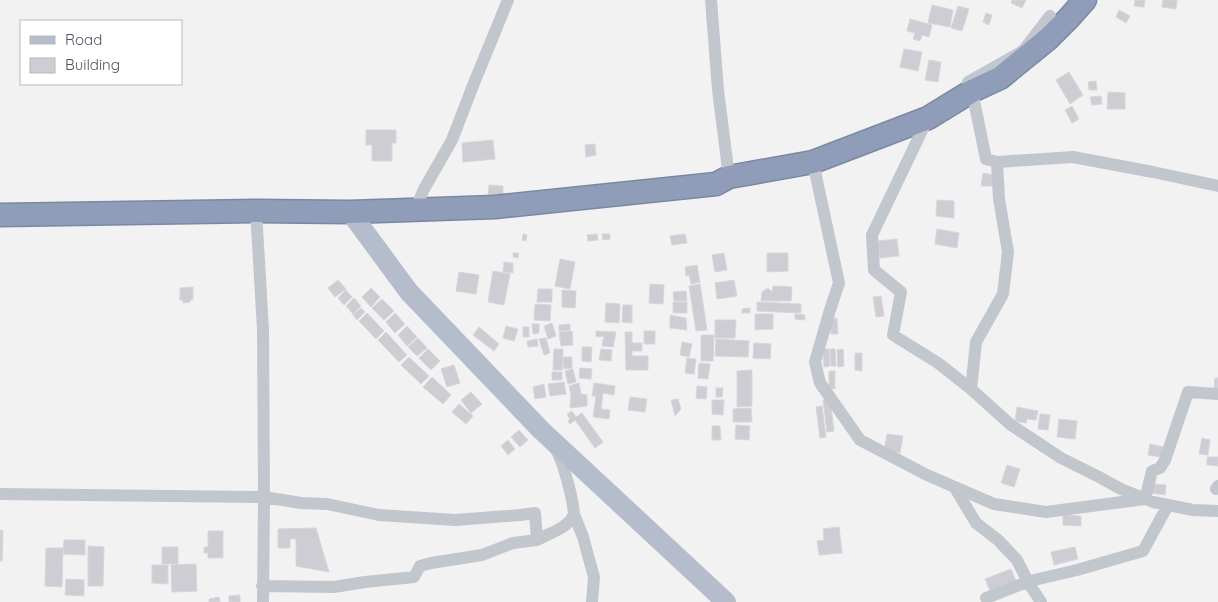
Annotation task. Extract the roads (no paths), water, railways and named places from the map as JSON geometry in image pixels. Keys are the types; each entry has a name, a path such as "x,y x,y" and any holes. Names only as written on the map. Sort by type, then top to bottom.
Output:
{"highway":[{"path":"0,215 256,211 350,212 495,207 716,184 729,178 813,162 928,118 972,91 1000,78 1050,38 1085,0"}],"main road":[{"path":"350,212 409,292 541,430 726,602"}],"street":[{"path":"415,210 424,189 452,140 508,0"},
{"path":"711,0 718,90 729,178"},
{"path":"1050,16 1024,50 969,81 963,98 972,91 986,159 997,162 1073,157 1218,186"},
{"path":"928,118 872,235 874,270 901,292 893,335 938,363 1011,424 1061,458 1122,489 1153,502 1193,510 1218,511"},
{"path":"813,162 839,283 815,362 820,383 860,440 927,475 994,504 1046,512 1146,499"},
{"path":"972,390 976,342 1003,294 1008,252 999,199 997,162"},
{"path":"256,211 263,329 263,602"},
{"path":"1146,499 1152,471 1160,468 1165,460 1188,392 1218,394"},
{"path":"541,430 558,453 566,479 574,514 583,537 594,577 592,602"},
{"path":"955,488 976,523 998,540 1017,560 1028,582 1042,602"},
{"path":"0,494 264,497 301,503 327,504 379,515 455,520 535,513 537,540"},
{"path":"986,598 1028,582 1143,551 1168,505"},
{"path":"262,586 334,587 414,577 420,566 482,555 513,543 537,540 568,524 574,514"}]}
